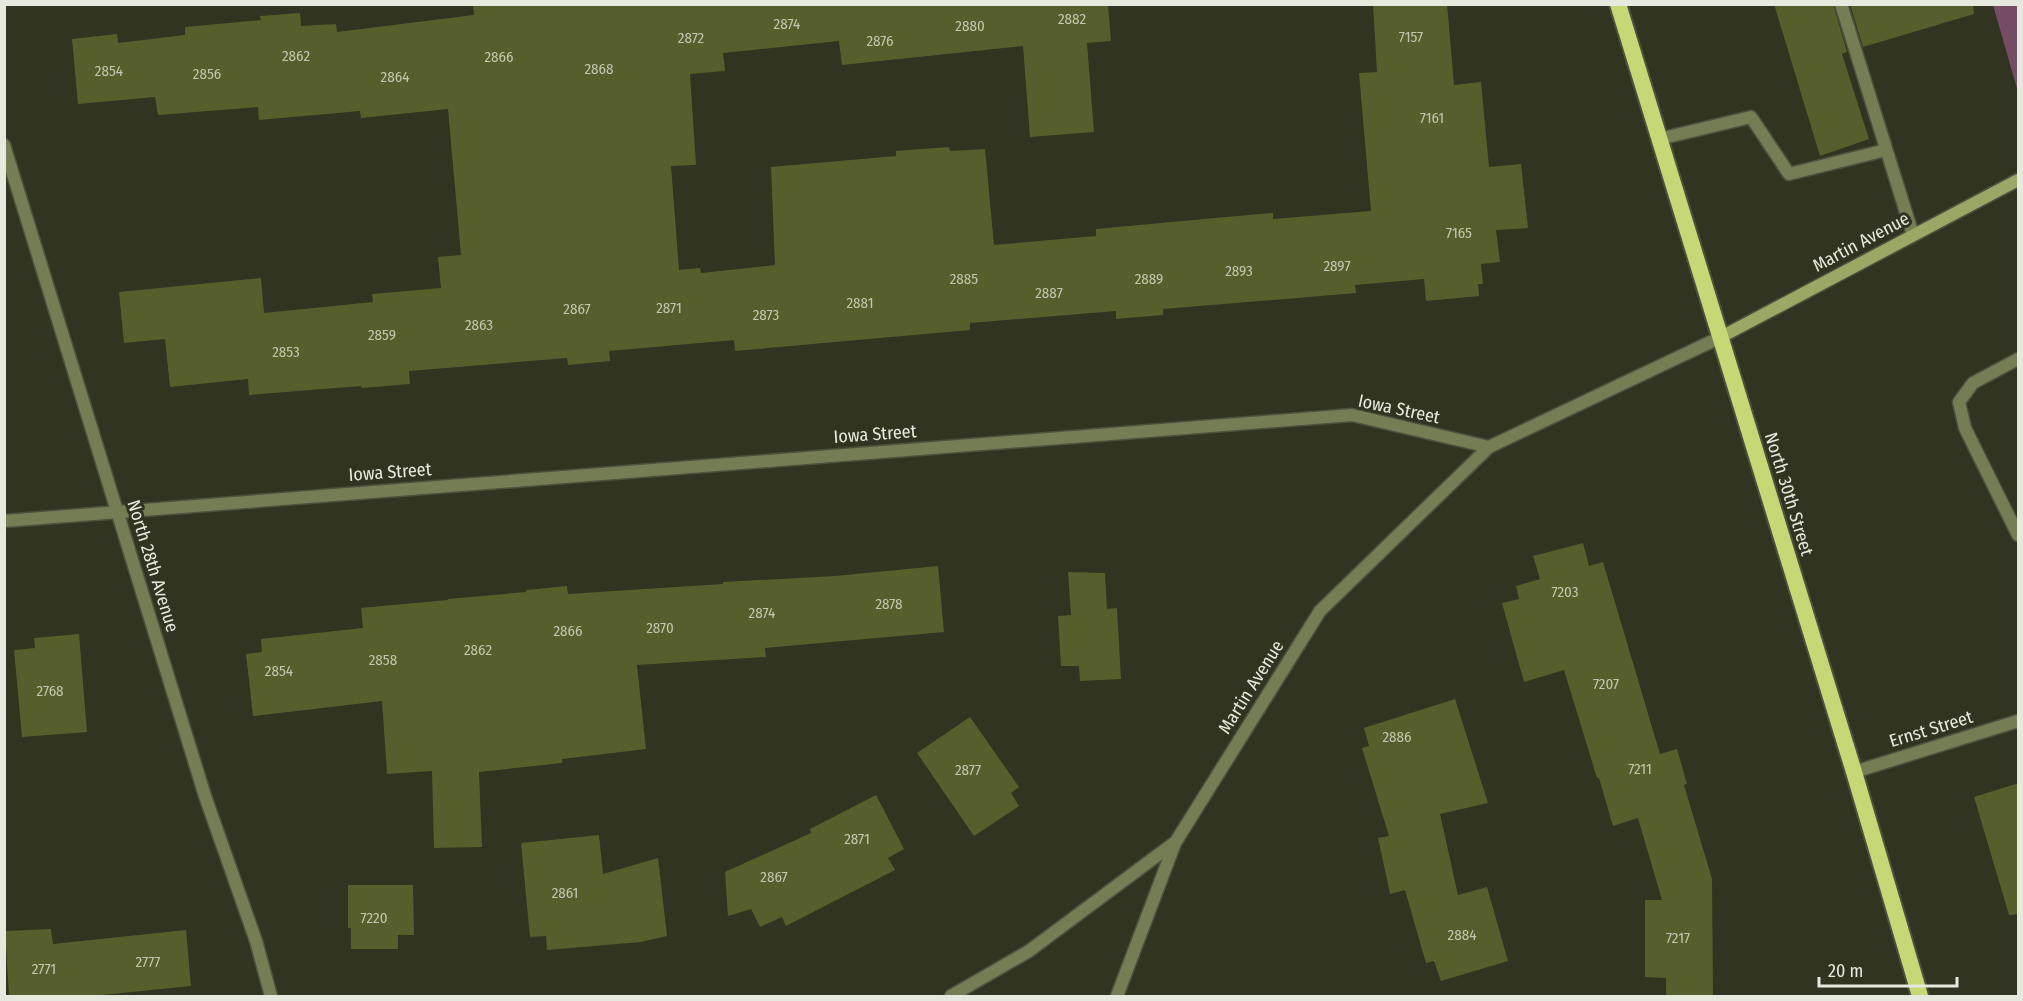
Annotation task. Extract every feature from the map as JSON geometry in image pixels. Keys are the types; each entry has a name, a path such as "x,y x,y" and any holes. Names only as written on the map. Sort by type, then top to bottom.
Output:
{"highway":[{"name":"North 30th Street","path":"1618,4 1854,772 1920,996"}],"main road":[{"name":"Martin Avenue","path":"1721,337 2019,180"}],"street":[{"path":"1841,4 1913,235"},
{"path":"1659,139 1751,117 1789,174 1886,150"},
{"name":"North 28th Avenue","path":"4,145 206,796 272,996"},
{"path":"1489,447 1721,337"},
{"path":"2019,359 1973,383 1959,402 1965,428 2019,535"},
{"name":"Iowa Street","path":"4,521 1352,415 1489,447"},
{"name":"Martin Avenue","path":"1117,996 1175,843 1320,611 1489,447"},
{"name":"Ernst Street","path":"1854,772 2019,721"},
{"path":"951,996 1029,951 1175,843"}],"shaded area":[{"path":"1993,5 2018,5 2018,92"}],"building":[{"path":"473,4 1108,4 1111,41 1087,43 1094,132 1030,137 1023,46 842,65 839,41 723,53 725,71 690,74 696,165 671,166 679,270 700,268 701,273 775,265 771,167 896,156 896,151 949,147 950,151 985,149 994,245 1096,236 1096,229 1215,218 1273,213 1273,219 1371,211 1359,73 1377,72 1373,4 1447,4 1454,85 1481,82 1489,167 1521,164 1528,228 1496,230 1500,262 1481,264 1483,284 1478,284 1479,296 1426,301 1424,279 1355,285 1356,293 1163,309 1163,315 1116,319 1116,311 970,323 970,330 735,351 734,340 609,351 610,361 568,365 567,358 409,371 410,384 249,395 248,379 170,387 165,339 124,343 119,292 261,278 264,313 373,302 372,294 441,288 438,257 461,255 448,109 361,118 360,111 259,120 258,107 158,115 155,97 78,104 72,39 117,34 118,43 185,35 185,27 261,20 260,16 300,13 301,26 336,24 337,32 474,15"},
{"path":"1774,4 1833,4 1847,52 1842,54 1869,139 1820,156"},
{"path":"1850,4 1973,4 1974,14 1863,47"},
{"path":"1583,543 1589,566 1603,562 1660,754 1677,749 1687,784 1684,785 1712,879 1713,996 1666,996 1666,978 1645,977 1645,900 1662,900 1638,818 1613,826 1564,670 1524,682 1502,603 1519,599 1516,586 1540,579 1533,556"},
{"path":"938,566 944,632 765,648 766,657 637,665 646,749 562,759 562,763 479,772 482,847 434,848 432,771 387,774 382,701 253,716 246,654 262,652 261,639 363,628 361,608 567,586 568,594 835,576"},
{"path":"1068,572 1105,573 1107,609 1117,608 1121,679 1080,681 1079,666 1061,666 1058,616 1071,615"},
{"path":"79,634 87,732 22,737 14,650 35,648 34,638"},
{"path":"1455,699 1488,803 1440,814 1458,895 1487,887 1508,961 1441,981 1434,961 1426,963 1405,890 1390,894 1378,838 1389,836 1362,748 1369,746 1364,728"},
{"path":"970,717 1019,787 1011,793 1019,806 974,836 917,753"},
{"path":"2019,783 2019,914 2009,915 1974,797"},
{"path":"876,795 904,849 888,858 895,870 786,926 782,917 760,927 751,909 728,916 725,872 811,833 810,829"},
{"path":"599,835 603,874 658,858 667,936 641,942 547,950 546,936 530,937 521,843"},
{"path":"348,885 413,885 414,935 398,935 398,949 351,949 351,928 348,928"},
{"path":"51,929 53,944 186,930 191,986 92,996 9,996 5,931"}]}
